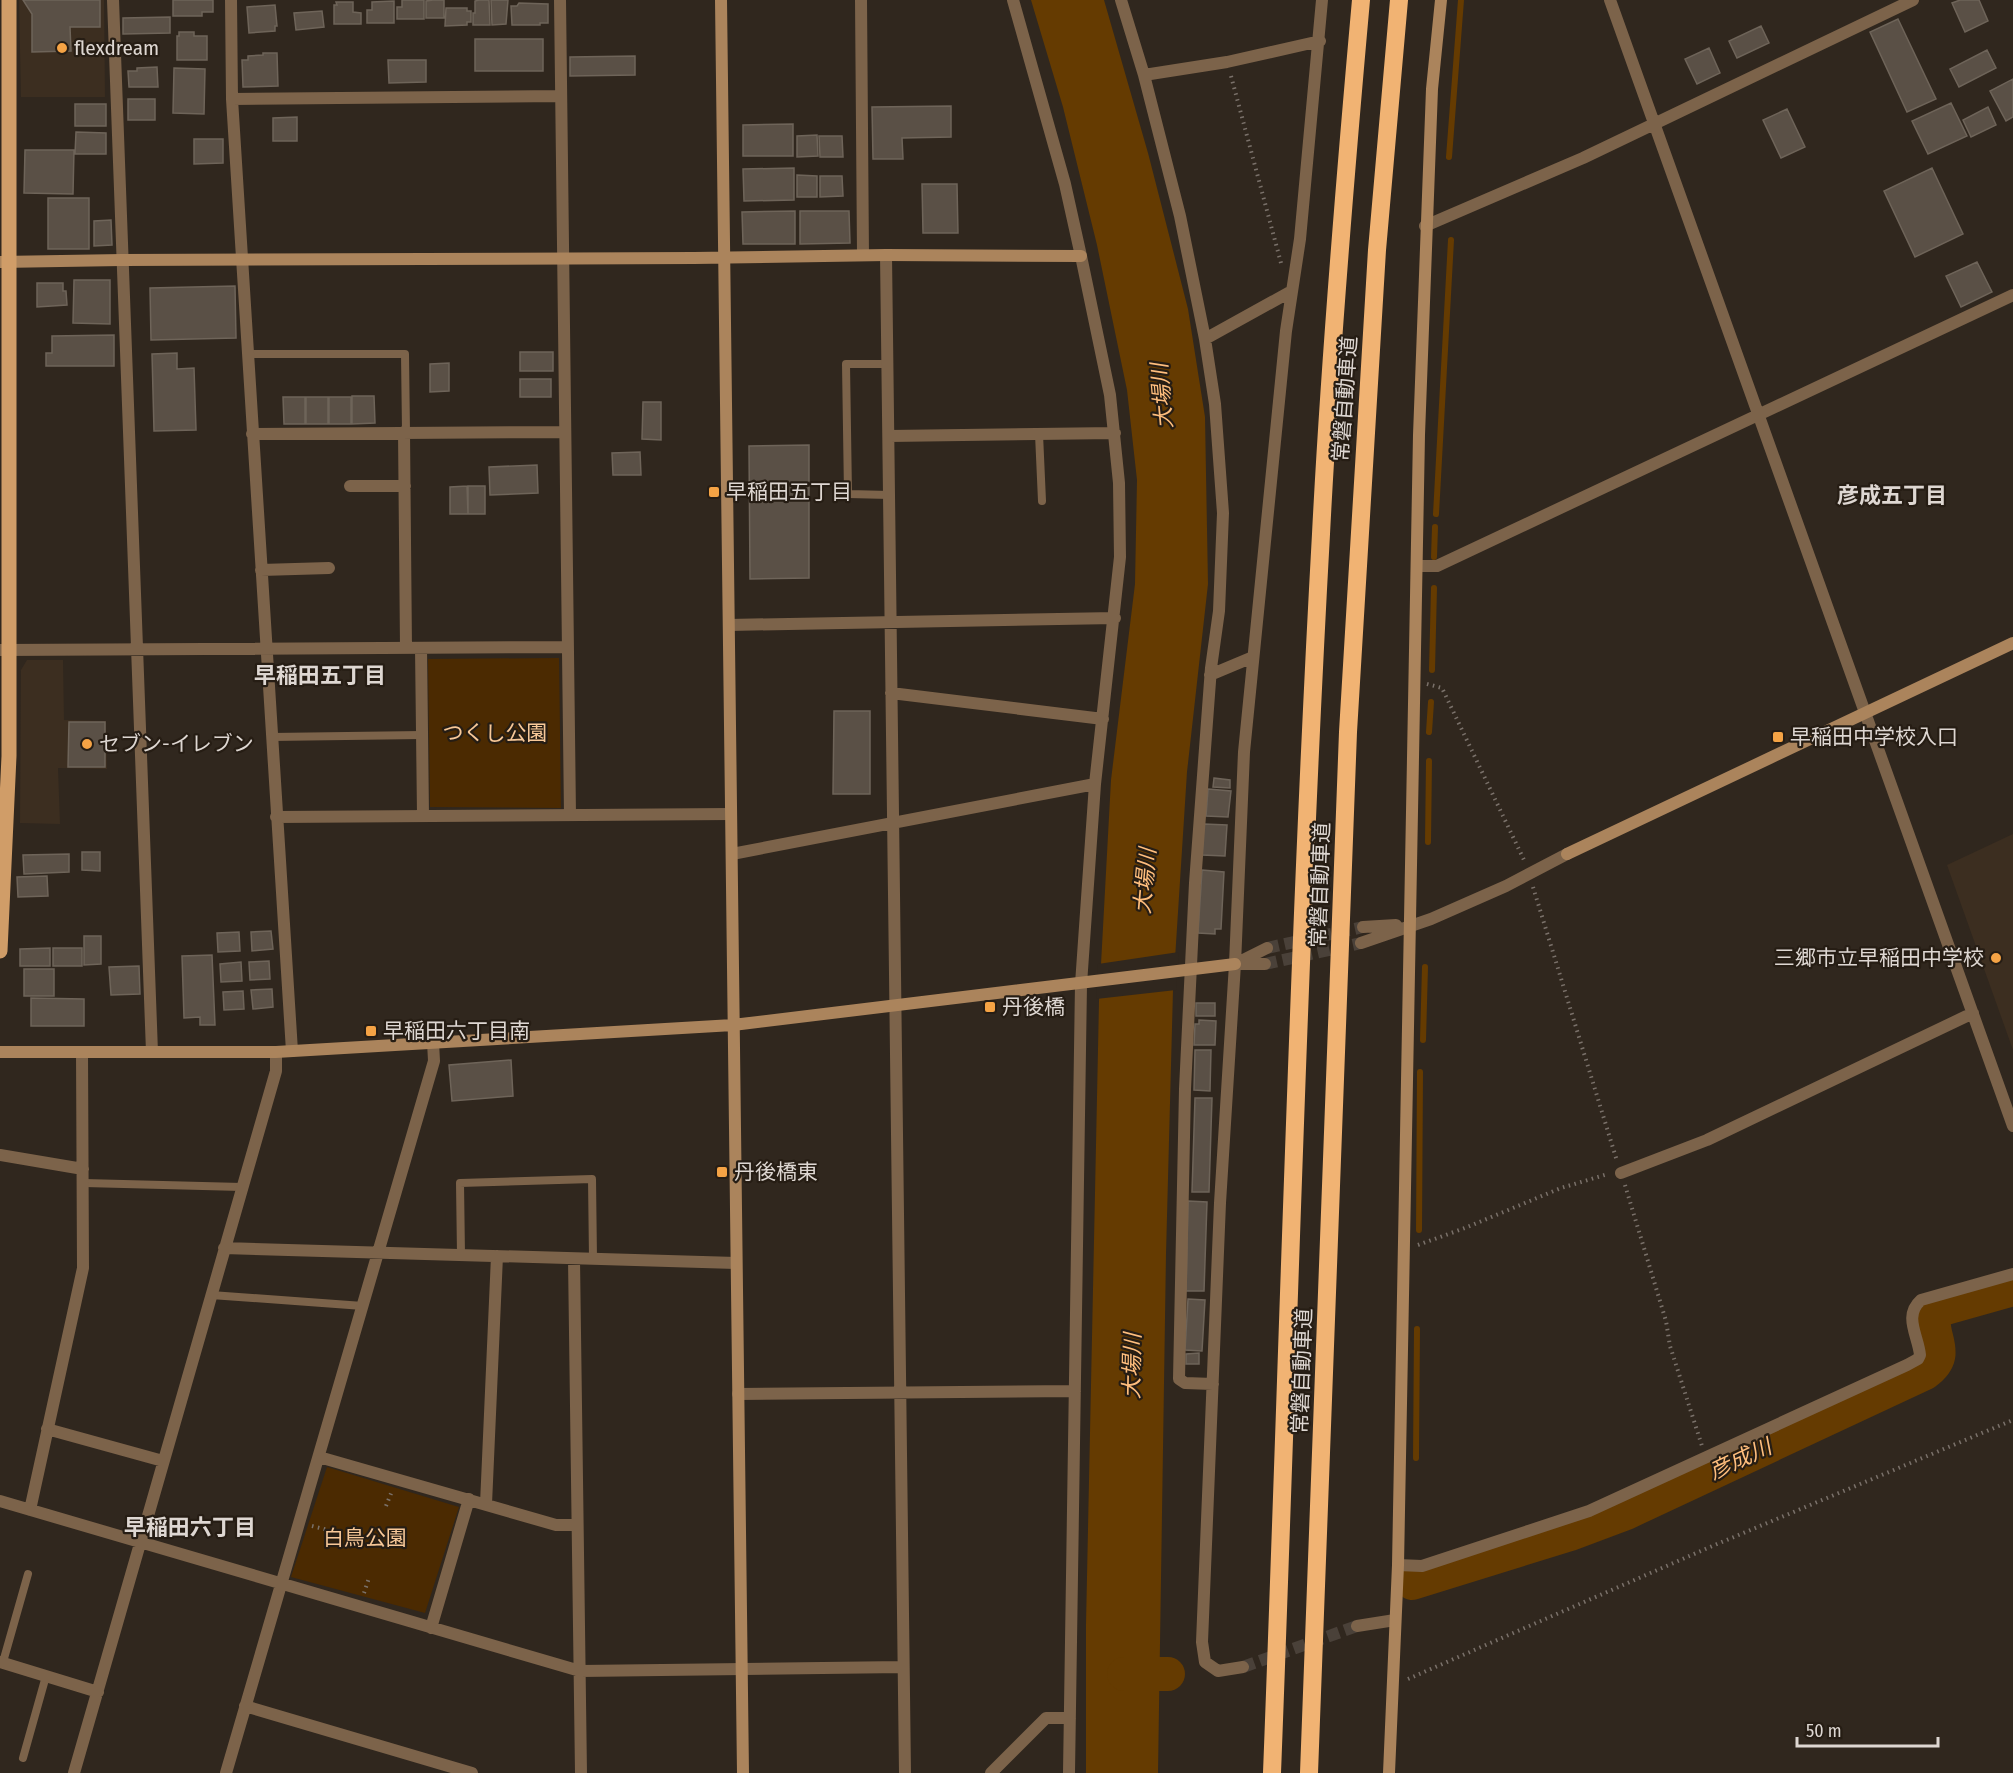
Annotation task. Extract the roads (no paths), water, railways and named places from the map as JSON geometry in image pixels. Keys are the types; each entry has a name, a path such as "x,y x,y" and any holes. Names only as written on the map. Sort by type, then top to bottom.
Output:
{"highway":[{"name":"常磐自動車道","path":"1272,1773 1303,913 1320,545 1339,249 1361,0"},
{"name":"常磐自動車道","path":"1310,1773 1348,732 1377,250 1399,0"}],"main road":[{"path":"0,951 4,799 4,194 9,0"}],"street":[{"path":"113,0 152,1052"},
{"path":"231,0 232,99 292,1051"},
{"path":"560,0 570,815"},
{"path":"721,0 743,1773"},
{"path":"861,0 863,255"},
{"path":"1013,0 1065,184 1082,256 1110,395 1119,483 1120,557 1095,784 1086,983 1075,1391 1069,1773"},
{"path":"1121,0 1144,75 1180,216 1205,339 1215,404 1224,513 1219,611 1210,675 1187,971 1179,1379 1185,1383 1213,1384"},
{"path":"1243,1667 1218,1671 1205,1662 1202,1642 1220,1203 1235,964 1244,752 1290,292 1300,239 1322,0"},
{"path":"1389,1773 1398,1565 1425,226 1432,89 1441,0"},
{"path":"1610,0 2013,1126"},
{"path":"1425,226 1583,158 1912,0"},
{"path":"1144,75 1227,62 1320,41"},
{"path":"232,99 561,96"},
{"path":"4,262 724,258 863,255 1082,256"},
{"path":"886,255 905,1773"},
{"path":"1205,339 1290,292"},
{"path":"1417,566 1437,566 2013,295"},
{"path":"405,432 406,648"},
{"path":"252,434 564,432"},
{"path":"889,436 1115,433"},
{"path":"350,486 405,486"},
{"path":"261,570 329,568"},
{"path":"729,625 1115,618"},
{"path":"1361,943 1431,919 1529,874 2013,643"},
{"path":"4,650 567,647"},
{"path":"421,648 423,815"},
{"path":"1210,675 1253,657"},
{"path":"891,693 1103,719"},
{"path":"732,854 1095,784"},
{"path":"276,817 731,814"},
{"path":"1363,927 1410,925"},
{"path":"1235,964 1267,948"},
{"path":"0,1052 276,1052 733,1025 1235,964 1265,964"},
{"path":"1620,1172 1707,1140 1973,1012"},
{"path":"226,1773 434,1061 433,1042"},
{"path":"30,1510 83,1268 82,1052"},
{"path":"74,1773 276,1071 276,1052"},
{"path":"0,1155 83,1169"},
{"path":"224,1248 736,1263"},
{"path":"486,1504 496,1257"},
{"path":"574,1259 581,1773"},
{"path":"1398,1565 1422,1566 1589,1511 1706,1459 1918,1359 1919,1348 1912,1314 1914,1306 1921,1300 2013,1274"},
{"path":"738,1394 1075,1391"},
{"path":"47,1428 163,1461"},
{"path":"319,1457 556,1525 577,1525"},
{"path":"431,1628 469,1499"},
{"path":"0,1501 580,1671 903,1667"},
{"path":"1357,1626 1395,1620"},
{"path":"2,1662 98,1692"},
{"path":"246,1706 472,1773"},
{"path":"991,1773 1046,1718 1070,1718"}],"lane":[{"path":"248,354 405,354 405,432"},
{"path":"887,364 846,364 848,494 890,495"},
{"path":"1039,434 1042,501"},
{"path":"272,736 422,735"},
{"path":"461,1255 460,1183 592,1179 593,1259"},
{"path":"84,1183 242,1187"},
{"path":"211,1295 363,1306"},
{"path":"2,1662 28,1574"},
{"path":"23,1758 46,1676"}],"water":[{"name":"大場川","path":"1031,0 1104,0 1148,153 1188,309 1205,417 1208,584 1187,772 1173,990 1166,1254 1158,1773 1086,1773 1086,1625 1099,1001 1111,780 1135,584 1137,480 1127,390 1097,245 1063,107"}],"waterway":[{"path":"1449,157 1461,0"},
{"path":"1436,514 1451,240"},
{"path":"1434,557 1435,527"},
{"path":"1432,670 1434,588"},
{"path":"1429,732 1431,702"},
{"path":"1428,842 1429,761"},
{"path":"1423,1040 1425,967"},
{"path":"1419,1230 1420,1072"},
{"name":"彦成川","path":"1412,1583 1570,1534 1626,1513 1925,1373 1933,1366 1939,1353 1934,1324 1934,1315 1939,1310 2013,1289"},
{"path":"1416,1458 1417,1329"},
{"name":"彦成川","path":"1124,1674 1168,1674"}],"tunnel":[{"path":"1267,948 1363,927"},
{"path":"1265,964 1361,943"},
{"path":"1243,1667 1357,1626"}],"place":[{"name":"flexdream","path":"62,48"},
{"name":"早稲田五丁目","path":"714,492"},
{"name":"早稲田中学校入口","path":"1778,737"},
{"name":"セブン-イレブン","path":"87,744"},
{"name":"三郷市立早稲田中学校","path":"1996,958"},
{"name":"丹後橋","path":"990,1007"},
{"name":"早稲田六丁目南","path":"371,1031"},
{"name":"丹後橋東","path":"722,1172"}],"district":[{"name":"彦成五丁目","path":"1892,495"},
{"name":"早稲田五丁目","path":"320,675"},
{"name":"早稲田六丁目","path":"190,1527"}],"park label":[{"name":"つくし公園","path":"495,733"},
{"name":"白鳥公園","path":"365,1538"}]}
